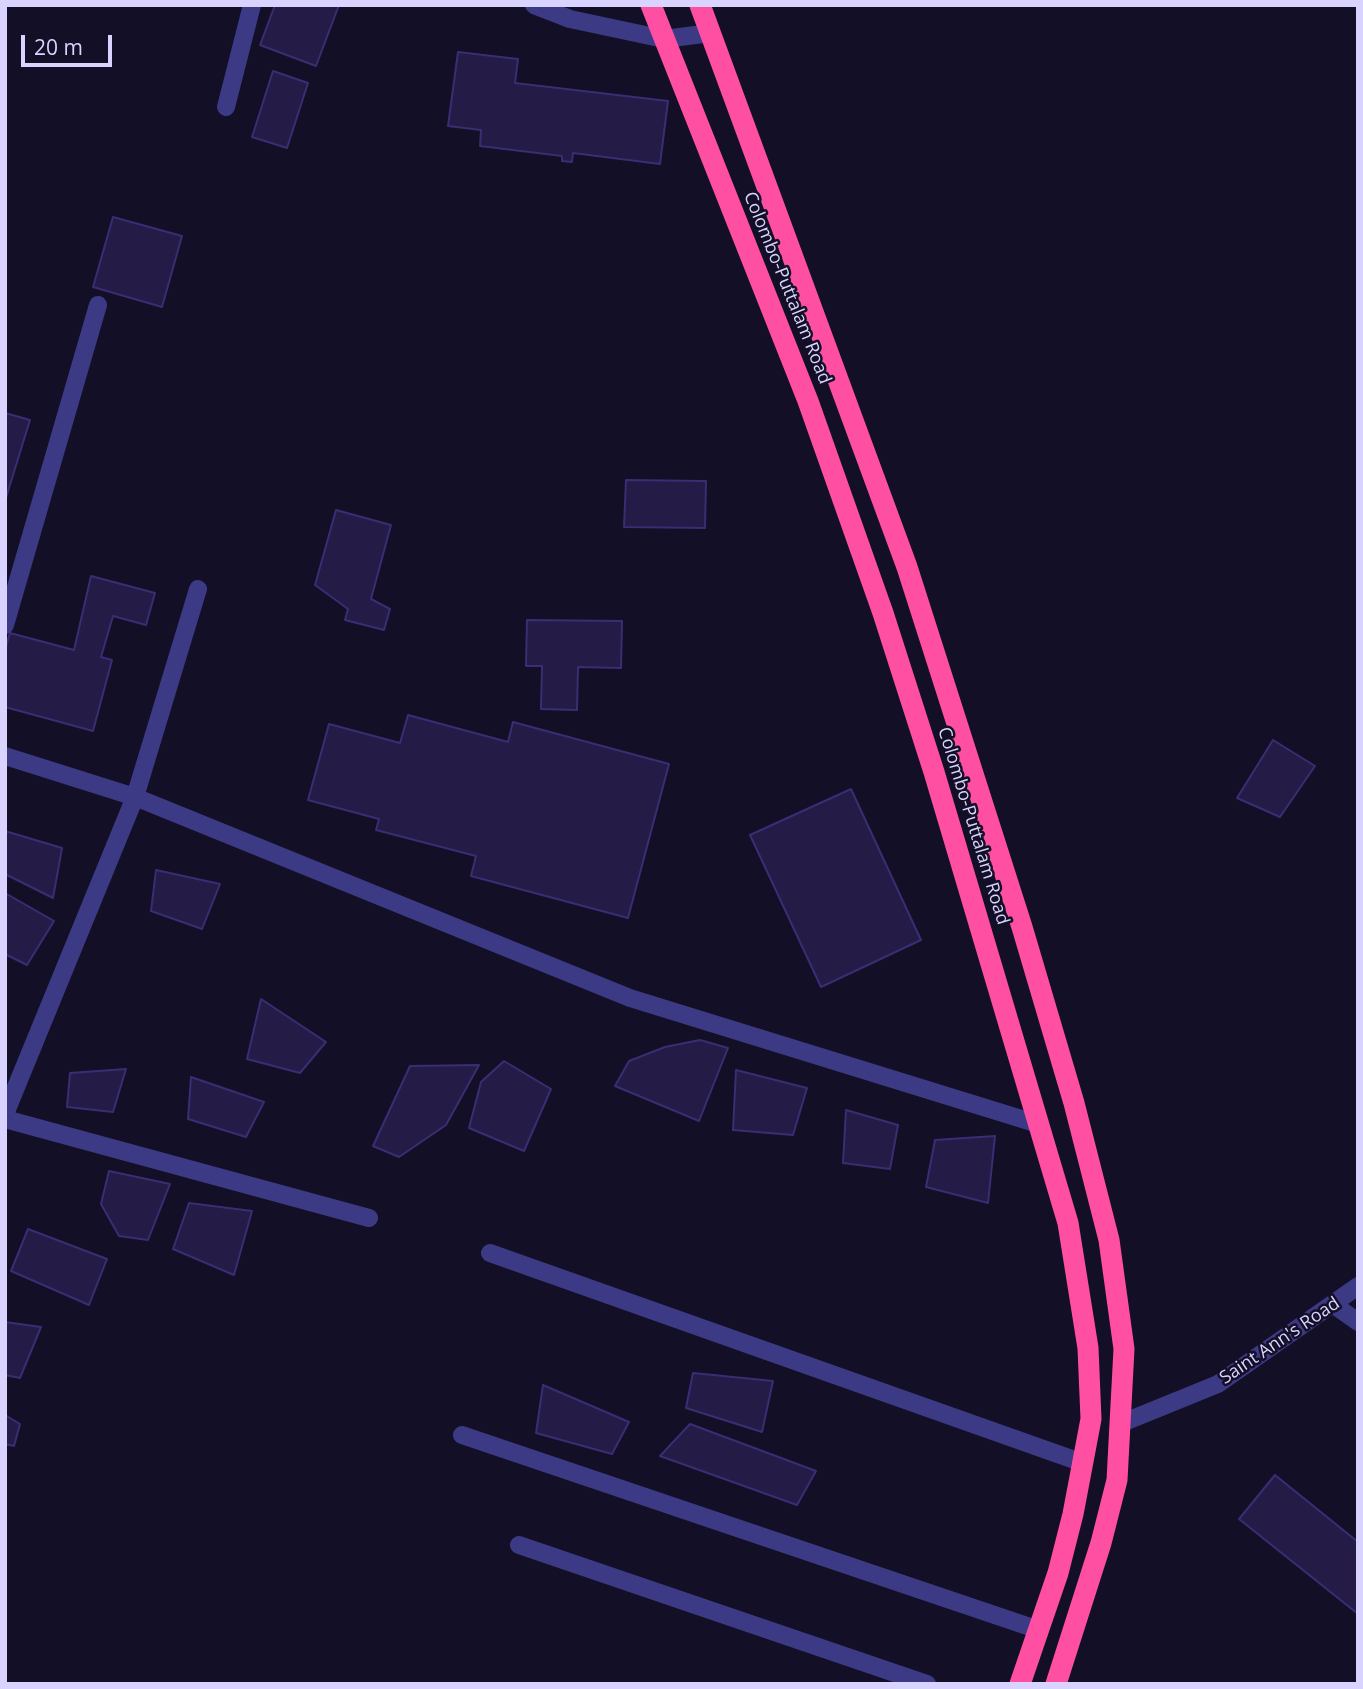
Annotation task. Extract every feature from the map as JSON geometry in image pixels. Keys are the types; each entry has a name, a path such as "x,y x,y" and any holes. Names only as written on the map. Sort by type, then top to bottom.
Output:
{"highway":[{"name":"Colombo-Puttalam Road","path":"651,5 808,401 883,613 934,772 1068,1223 1088,1348 1088,1430 1064,1549 1020,1684"},
{"name":"Colombo-Puttalam Road","path":"699,5 907,567 1074,1103 1109,1240 1124,1349 1117,1480 1108,1518 1056,1684"},
{"path":"1088,1430 1122,1423"}],"street":[{"path":"226,107 252,5"},
{"path":"534,5 570,19 664,39 711,33"},
{"path":"5,625 98,305"},
{"path":"5,1114 135,797 198,589"},
{"path":"5,756 135,797 631,998 1038,1124"},
{"path":"5,1119 369,1218"},
{"path":"490,1254 1083,1463"},
{"name":"Saint Ann's Road","path":"1122,1423 1218,1384 1358,1286"},
{"path":"1334,1305 1358,1322"},
{"path":"462,1435 1039,1630"},
{"path":"519,1545 927,1684"}],"building":[{"path":"275,5 339,5 316,66 260,45"},
{"path":"458,52 518,59 515,83 668,101 660,164 573,153 572,162 562,161 562,156 480,146 481,130 448,126"},
{"path":"273,71 308,83 287,148 252,137"},
{"path":"113,217 182,236 162,307 93,287"},
{"path":"5,413 30,420 5,501"},
{"path":"626,480 706,481 705,528 624,527"},
{"path":"336,510 391,525 371,599 390,609 384,630 345,620 348,609 315,585"},
{"path":"91,576 155,593 146,625 113,616 101,657 112,660 93,731 5,707 5,650 10,633 74,650"},
{"path":"527,620 622,621 621,668 578,667 577,710 541,709 542,666 526,666"},
{"path":"408,715 508,742 513,722 669,764 628,918 471,876 476,856 376,830 379,819 308,800 329,724 400,743"},
{"path":"1273,740 1315,766 1280,817 1237,798"},
{"path":"851,789 921,940 821,987 750,835"},
{"path":"5,831 62,848 53,898 5,874"},
{"path":"156,870 220,884 202,929 151,911"},
{"path":"5,893 54,921 27,965 5,954"},
{"path":"261,999 326,1042 300,1073 247,1059"},
{"path":"700,1040 728,1048 699,1121 615,1086 629,1061 665,1047"},
{"path":"504,1061 551,1089 524,1151 469,1128 481,1082"},
{"path":"479,1065 446,1125 399,1157 373,1146 410,1066"},
{"path":"126,1069 113,1112 67,1107 70,1073"},
{"path":"736,1070 807,1088 793,1135 733,1130"},
{"path":"191,1077 264,1102 246,1137 188,1119"},
{"path":"846,1110 898,1125 890,1169 843,1163"},
{"path":"995,1136 988,1203 926,1187 935,1140"},
{"path":"109,1171 170,1184 148,1240 119,1236 101,1204"},
{"path":"189,1203 252,1211 234,1275 173,1249"},
{"path":"28,1229 107,1259 89,1305 11,1271"},
{"path":"5,1322 41,1327 20,1378 5,1375"},
{"path":"693,1373 773,1381 762,1432 686,1408"},
{"path":"543,1385 629,1422 612,1454 536,1433"},
{"path":"5,1415 20,1424 14,1446 5,1444"},
{"path":"690,1424 816,1471 797,1505 660,1456"},
{"path":"1275,1475 1358,1542 1358,1614 1239,1519"}]}
